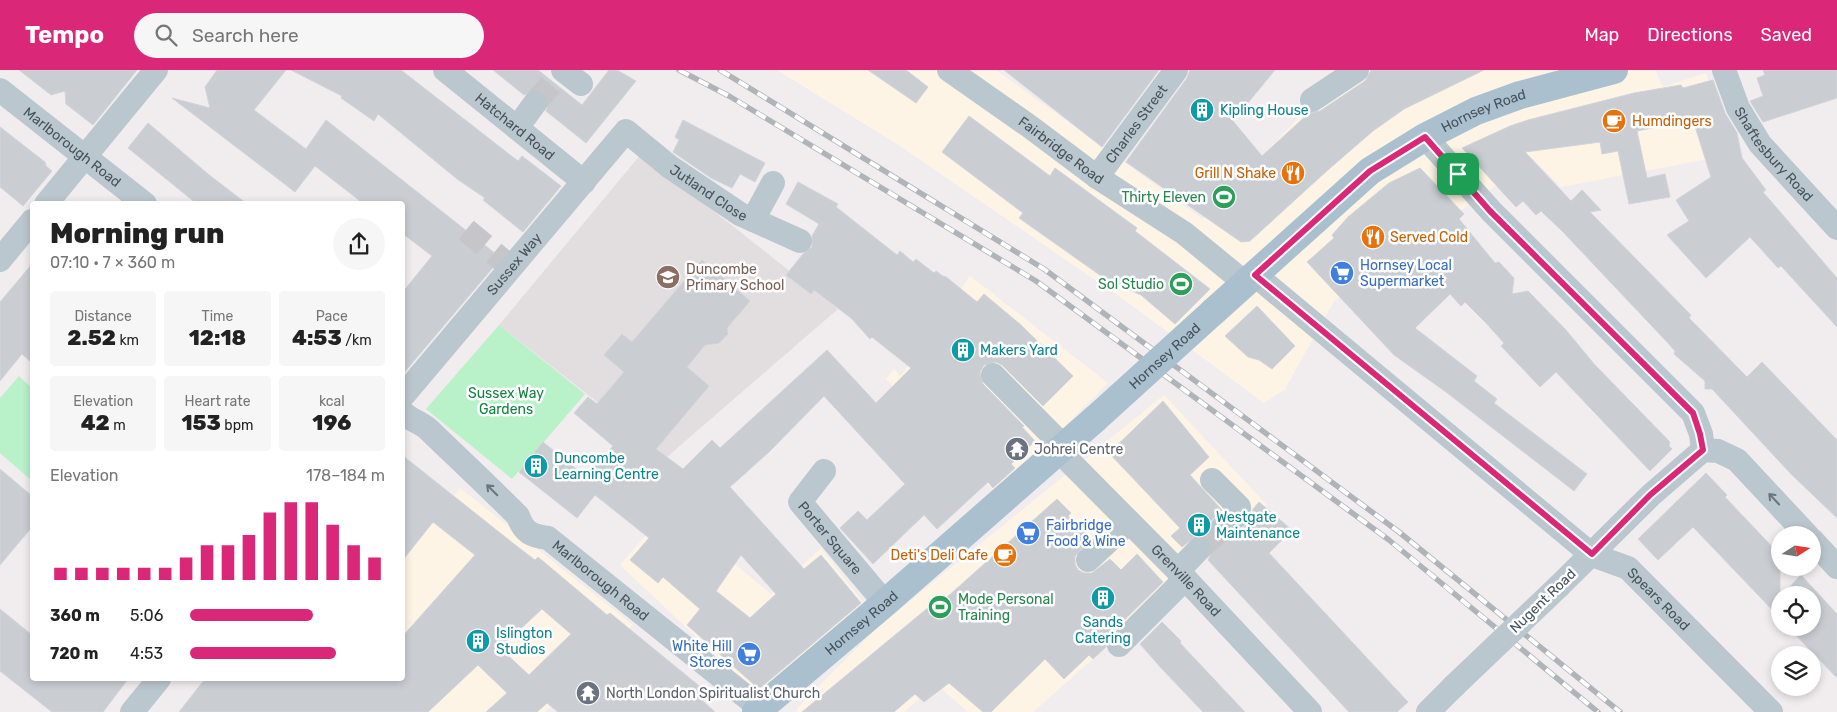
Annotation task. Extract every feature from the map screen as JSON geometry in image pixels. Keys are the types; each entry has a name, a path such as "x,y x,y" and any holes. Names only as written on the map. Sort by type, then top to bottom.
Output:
{"main road":[{"name":"Hornsey Road","path":"761,711 1062,450 1370,171 1425,137 1476,111 1520,96 1614,70"}],"street":[{"path":"48,201 156,70"},
{"name":"Hatchard Road","path":"445,70 584,182"},
{"name":"Fairbridge Road","path":"949,70 1097,177 1184,233 1250,279"},
{"name":"Charles Street","path":"1097,177 1176,70"},
{"path":"1312,100 1357,70"},
{"name":"Shaftesbury Road","path":"1724,70 1738,108 1760,144 1837,228"},
{"name":"Marlborough Road","path":"0,90 141,201"},
{"path":"517,128 535,103"},
{"name":"Sussex Way","path":"405,393 626,131"},
{"name":"Jutland Close","path":"626,131 670,166 740,214 800,241"},
{"path":"1425,137 1490,211 1693,413 1703,450 1718,451 1737,460 1799,526"},
{"path":"754,220 773,183"},
{"path":"0,260 30,222"},
{"name":"Spears Road","path":"1250,279 1592,554 1628,568 1771,712"},
{"name":"Grenville Road","path":"993,375 1128,522 1181,575 1310,712"},
{"name":"Marlborough Road","path":"405,415 423,425 466,463 518,516 522,527 531,536 548,538 761,711"},
{"name":"Nugent Road","path":"1428,712 1592,554 1650,495 1703,450"},
{"name":"Porter Square","path":"824,471 800,502 885,603"},
{"path":"1212,480 1239,507 1239,514 1222,528"},
{"path":"1088,560 1128,522"},
{"path":"1119,645 1181,575 1199,549"},
{"path":"1821,549 1837,566"},
{"path":"132,712 157,681"}],"shaded area":[{"path":"777,70 996,70 1203,219 1304,112 1360,70 1655,70 1663,87 1706,73 1723,128 1740,153 1561,187 1533,159 1334,301 1285,389 1264,403 1123,299 900,146"},
{"name":"Duncombe Primary School","path":"641,154 838,309 667,457 499,325"},
{"path":"970,276 1108,383 997,494 886,379 894,369 901,376"},
{"path":"1164,395 1267,505 1033,712 968,712 936,684 904,712 797,712 798,707 880,625"},
{"path":"460,488 633,625 545,712 273,712 299,681 405,681 405,555"},
{"path":"668,509 771,594 821,548 866,606 759,696 620,565"}],"green space":[{"name":"Sussex Way Gardens","path":"499,325 585,394 512,479 426,409"},
{"path":"19,376 30,386 30,479 0,453 0,398"}],"building":[{"path":"19,70 137,70 93,125 66,104 65,91 51,95"},
{"path":"217,70 286,70 254,110 306,149 326,120 501,258 405,371 405,289 432,256 405,235 405,201 360,201 315,166 295,192 172,98 210,108 205,87"},
{"path":"291,70 401,70 518,161 522,156 561,186 523,232 483,200 485,198 457,179 378,114 374,121 341,98 342,96"},
{"path":"493,70 538,70 582,105 609,70 617,70 636,81 586,143 546,111 549,104 543,92 536,89 524,95"},
{"path":"868,70 906,70 928,87 916,103"},
{"path":"1004,70 1159,70 1102,147"},
{"path":"1190,70 1275,70 1233,121 1262,156 1309,113 1320,111 1365,81 1371,70 1484,70 1404,109 1373,131 1250,241 1241,242 1126,162 1187,78"},
{"path":"1763,70 1837,70 1837,98 1763,122 1750,101 1763,96 1757,78 1765,75"},
{"path":"1713,80 1725,113 1737,133 1742,158 1766,190 1763,192 1837,278 1837,327 1781,266 1778,268 1750,237 1706,278 1667,235 1689,221 1676,200 1711,177 1693,120 1637,131 1647,178 1665,174 1670,197 1629,204 1618,151 1602,154 1600,142 1525,152 1571,201 1582,190 1601,210 1590,212 1691,315 1689,318 1747,377 1762,362 1837,440 1837,518 1791,474 1712,389 1705,389 1705,381 1674,354 1675,351 1667,342 1562,231 1541,211 1536,215 1523,201 1516,207 1462,148 1510,126 1528,120 1634,93 1681,85 1683,88"},
{"path":"969,116 1050,176 1055,168 1137,228 1135,231 1210,289 1175,324 1141,295 1104,278 1019,218 1023,213 942,152"},
{"path":"683,120 765,163 755,182 740,174 732,188 711,178 673,152 679,140 675,137"},
{"path":"148,123 243,201 193,201 128,148"},
{"path":"0,127 45,162 46,166 52,171 23,206 0,187"},
{"path":"1420,168 1464,214 1459,219 1495,263 1499,262 1514,278 1512,294 1528,291 1566,330 1595,365 1670,442 1669,446 1672,449 1650,471 1556,372 1540,387 1501,346 1504,343 1486,323 1465,302 1461,306 1450,294 1415,328 1477,376 1474,381 1497,399 1494,403 1587,474 1574,491 1446,392 1394,355 1307,262 1334,238 1332,235 1348,217 1389,183"},
{"path":"798,182 838,204 836,207 897,255 900,251 913,262 916,259 934,273 936,271 945,276 977,302 984,294 1021,325 1073,376 1043,406 1002,365 996,362 984,365 980,372 983,384 1024,426 1022,427 1035,441 1011,464 1015,468 993,488 988,482 937,529 924,515 873,564 840,528 858,511 867,520 905,484 824,396 769,452 730,487 804,569 821,555 861,603 759,689 687,625 700,609 663,577 658,583 630,560 649,538 595,495 577,518 519,472 543,442 586,477 613,446 574,413 588,397 597,404 624,372 604,355 622,334 632,342 702,260 750,301 727,328 728,334 719,343 705,345 687,367 709,386 656,449 683,469 712,440 720,448 827,350 876,403 911,368 872,337 870,339 851,318 814,290 811,294 786,275 803,254 812,247 812,236 819,224 786,204","holes":["741,555 776,594 750,618 716,591"]},
{"path":"30,266 30,361 22,354 0,381 0,302"},
{"path":"1257,306 1295,346 1272,369 1259,360 1248,357 1225,336"},
{"path":"1163,401 1209,457 1190,475 1222,510 1209,523 1208,530 1211,536 1218,541 1231,539 1251,520 1253,509 1259,502 1292,530 1269,553 1408,702 1397,712 1349,712 1208,560 1212,552 1209,539 1203,536 1196,536 1182,547 1171,536 1180,528 1109,453"},
{"path":"405,457 535,560 538,557 607,615 610,613 709,694 703,701 715,712 558,712 547,703 537,712 486,712 507,693 478,665 428,712 179,712 203,681 405,681 405,634 475,555 433,522 405,557","holes":["542,609 571,634 529,675 500,648"]},
{"path":"0,469 30,494 30,529 0,565"},
{"path":"1706,473 1727,495 1725,497 1771,546 1771,576 1780,576 1780,586 1771,586 1771,609 1693,527 1658,560 1638,539"},
{"path":"1057,499 1071,513 1068,516 1091,539 1075,556 1075,564 1078,570 1084,573 1092,573 1110,559 1121,570 1137,554 1163,582 1109,635 1106,647 1093,659 1089,655 1064,679 1045,659 991,712 983,712 949,683 924,702 915,694 894,712 802,712 944,595 946,598"},
{"path":"1802,576 1811,586 1791,586"},
{"path":"1821,597 1837,614 1837,678 1821,661 1821,646 1806,646 1797,636 1821,636"},
{"path":"0,609 30,633 30,681 126,681 103,712 52,712 0,671"},
{"path":"1162,622 1245,712 1203,712 1162,669 1140,644"}],"tunnel":[{"path":"535,103 553,82"},
{"path":"466,230 513,269"},
{"path":"1199,549 1222,528"}],"railway":[{"path":"679,70 729,96 1036,281 1389,540 1598,712"},
{"path":"720,70 1044,269 1399,532 1620,712"}],"place":[{"name":"Kipling House","path":"1202,110"},
{"name":"Humdingers","path":"1614,121"},
{"name":"Grill N Shake","path":"1293,173"},
{"name":"Thirty Eleven","path":"1224,197"},
{"name":"Served Cold","path":"1373,237"},
{"name":"Hornsey Local Supermarket","path":"1342,273"},
{"name":"Duncombe Primary School","path":"668,277"},
{"name":"Sol Studio","path":"1181,284"},
{"name":"Makers Yard","path":"963,350"},
{"name":"Johrei Centre","path":"1017,449"},
{"name":"Duncombe Learning Centre","path":"536,466"},
{"name":"Westgate Maintenance","path":"1199,525"},
{"name":"Fairbridge Food & Wine","path":"1028,533"},
{"name":"Deti's Deli Cafe","path":"1005,555"},
{"name":"Sands Catering","path":"1103,598"},
{"name":"Mode Personal Training","path":"940,607"},
{"name":"Islington Studios","path":"478,641"},
{"name":"White Hill Stores","path":"749,654"},
{"name":"North London Spiritualist Church","path":"588,693"}],"route":[{"path":"1425,137 1458,174 1490,211 1693,413 1703,450 1650,495 1592,554 1255,275 1370,171 1425,137"}]}
